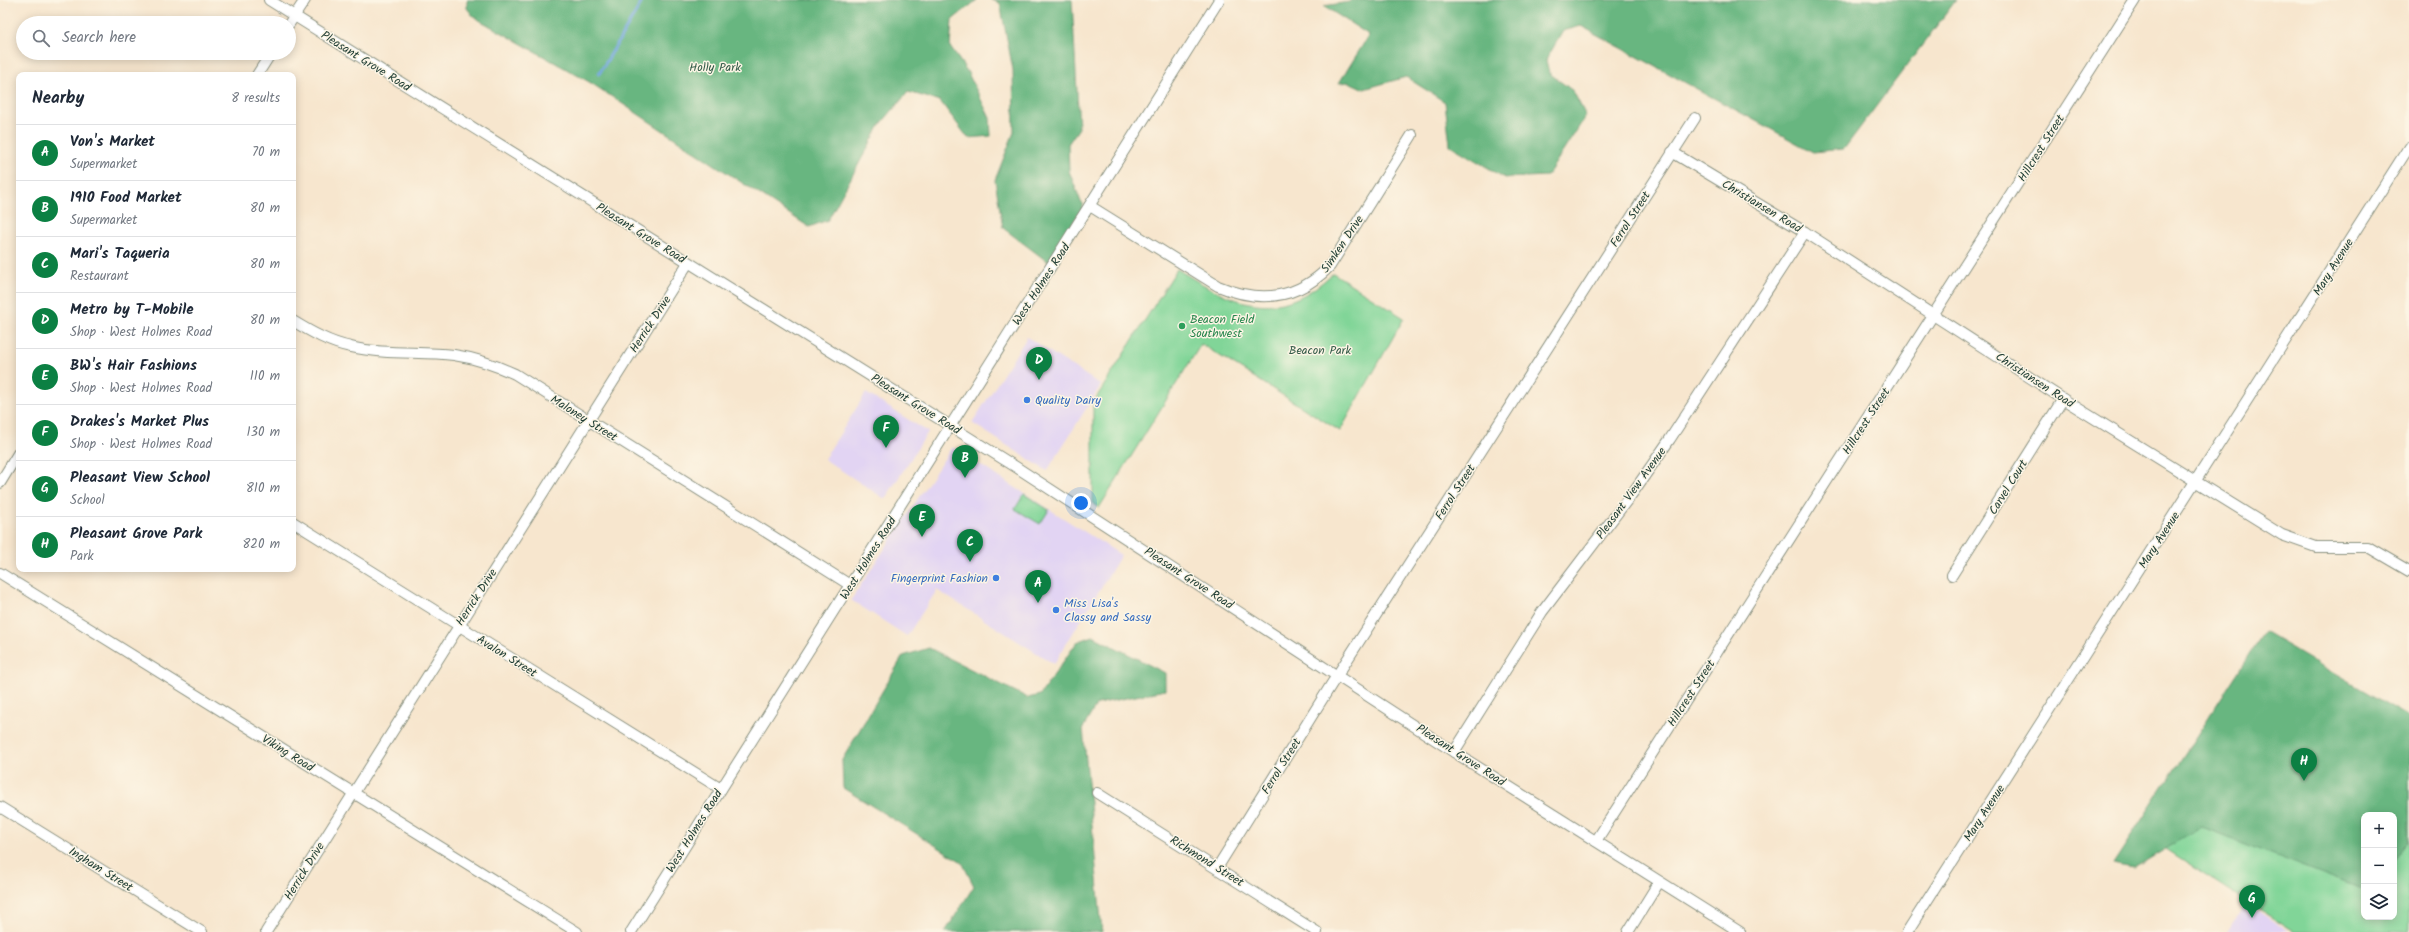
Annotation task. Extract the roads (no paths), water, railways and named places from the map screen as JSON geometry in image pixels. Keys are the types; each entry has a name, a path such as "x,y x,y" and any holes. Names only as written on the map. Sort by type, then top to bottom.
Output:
{"street":[{"name":"Pleasant Grove Road","path":"269,0 287,16"},
{"path":"295,16 305,0"},
{"name":"West Holmes Road","path":"631,932 1219,0"},
{"name":"Hillcrest Street","path":"1596,841 1935,315 2135,0"},
{"name":"Pleasant Grove Road","path":"296,22 950,426 1338,675 1454,752 1740,932"},
{"path":"259,72 267,60"},
{"name":"Ferrol Street","path":"1217,868 1338,675 1695,118"},
{"name":"Simken Drive","path":"1090,206 1218,286 1232,292 1256,297 1277,296 1316,280 1330,266 1412,135"},
{"name":"Mary Avenue","path":"1907,932 2197,481 2409,147"},
{"name":"Christiansen Road","path":"1672,152 1805,232 2063,399 2282,535 2316,548 2368,547 2409,571"},
{"name":"Pleasant View Avenue","path":"1454,752 1542,612 1661,452 1805,232"},
{"name":"Herrick Drive","path":"266,932 458,625 688,264"},
{"name":"Maloney Street","path":"296,323 326,339 349,347 402,354 452,355 494,365 515,374 850,585"},
{"name":"Carvel Court","path":"1952,575 2063,399"},
{"path":"0,483 16,457"},
{"name":"Avalon Street","path":"296,524 721,789"},
{"name":"Viking Road","path":"0,573 577,932"},
{"name":"Richmond Street","path":"1097,793 1317,932"},
{"name":"Ingham Street","path":"0,807 202,932"},
{"path":"1628,932 1659,882"}],"waterway":[{"path":"599,74 643,0"}],"place":[{"name":"Beacon Field Southwest","path":"1182,326"},
{"name":"Metro by T-Mobile","path":"1039,380"},
{"name":"Quality Dairy","path":"1027,400"},
{"name":"Drakes's Market Plus","path":"886,448"},
{"name":"1910 Food Market","path":"965,478"},
{"name":"BW's Hair Fashions","path":"922,537"},
{"name":"Mari's Taqueria","path":"970,562"},
{"name":"Fingerprint Fashion","path":"996,578"},
{"name":"Von's Market","path":"1038,603"},
{"name":"Miss Lisa's Classy and Sassy","path":"1056,610"},
{"name":"Pleasant Grove Park","path":"2304,781"},
{"name":"Pleasant View School","path":"2252,918"}],"park label":[{"name":"Holly Park","path":"715,67"},
{"name":"Beacon Park","path":"1320,350"}]}
